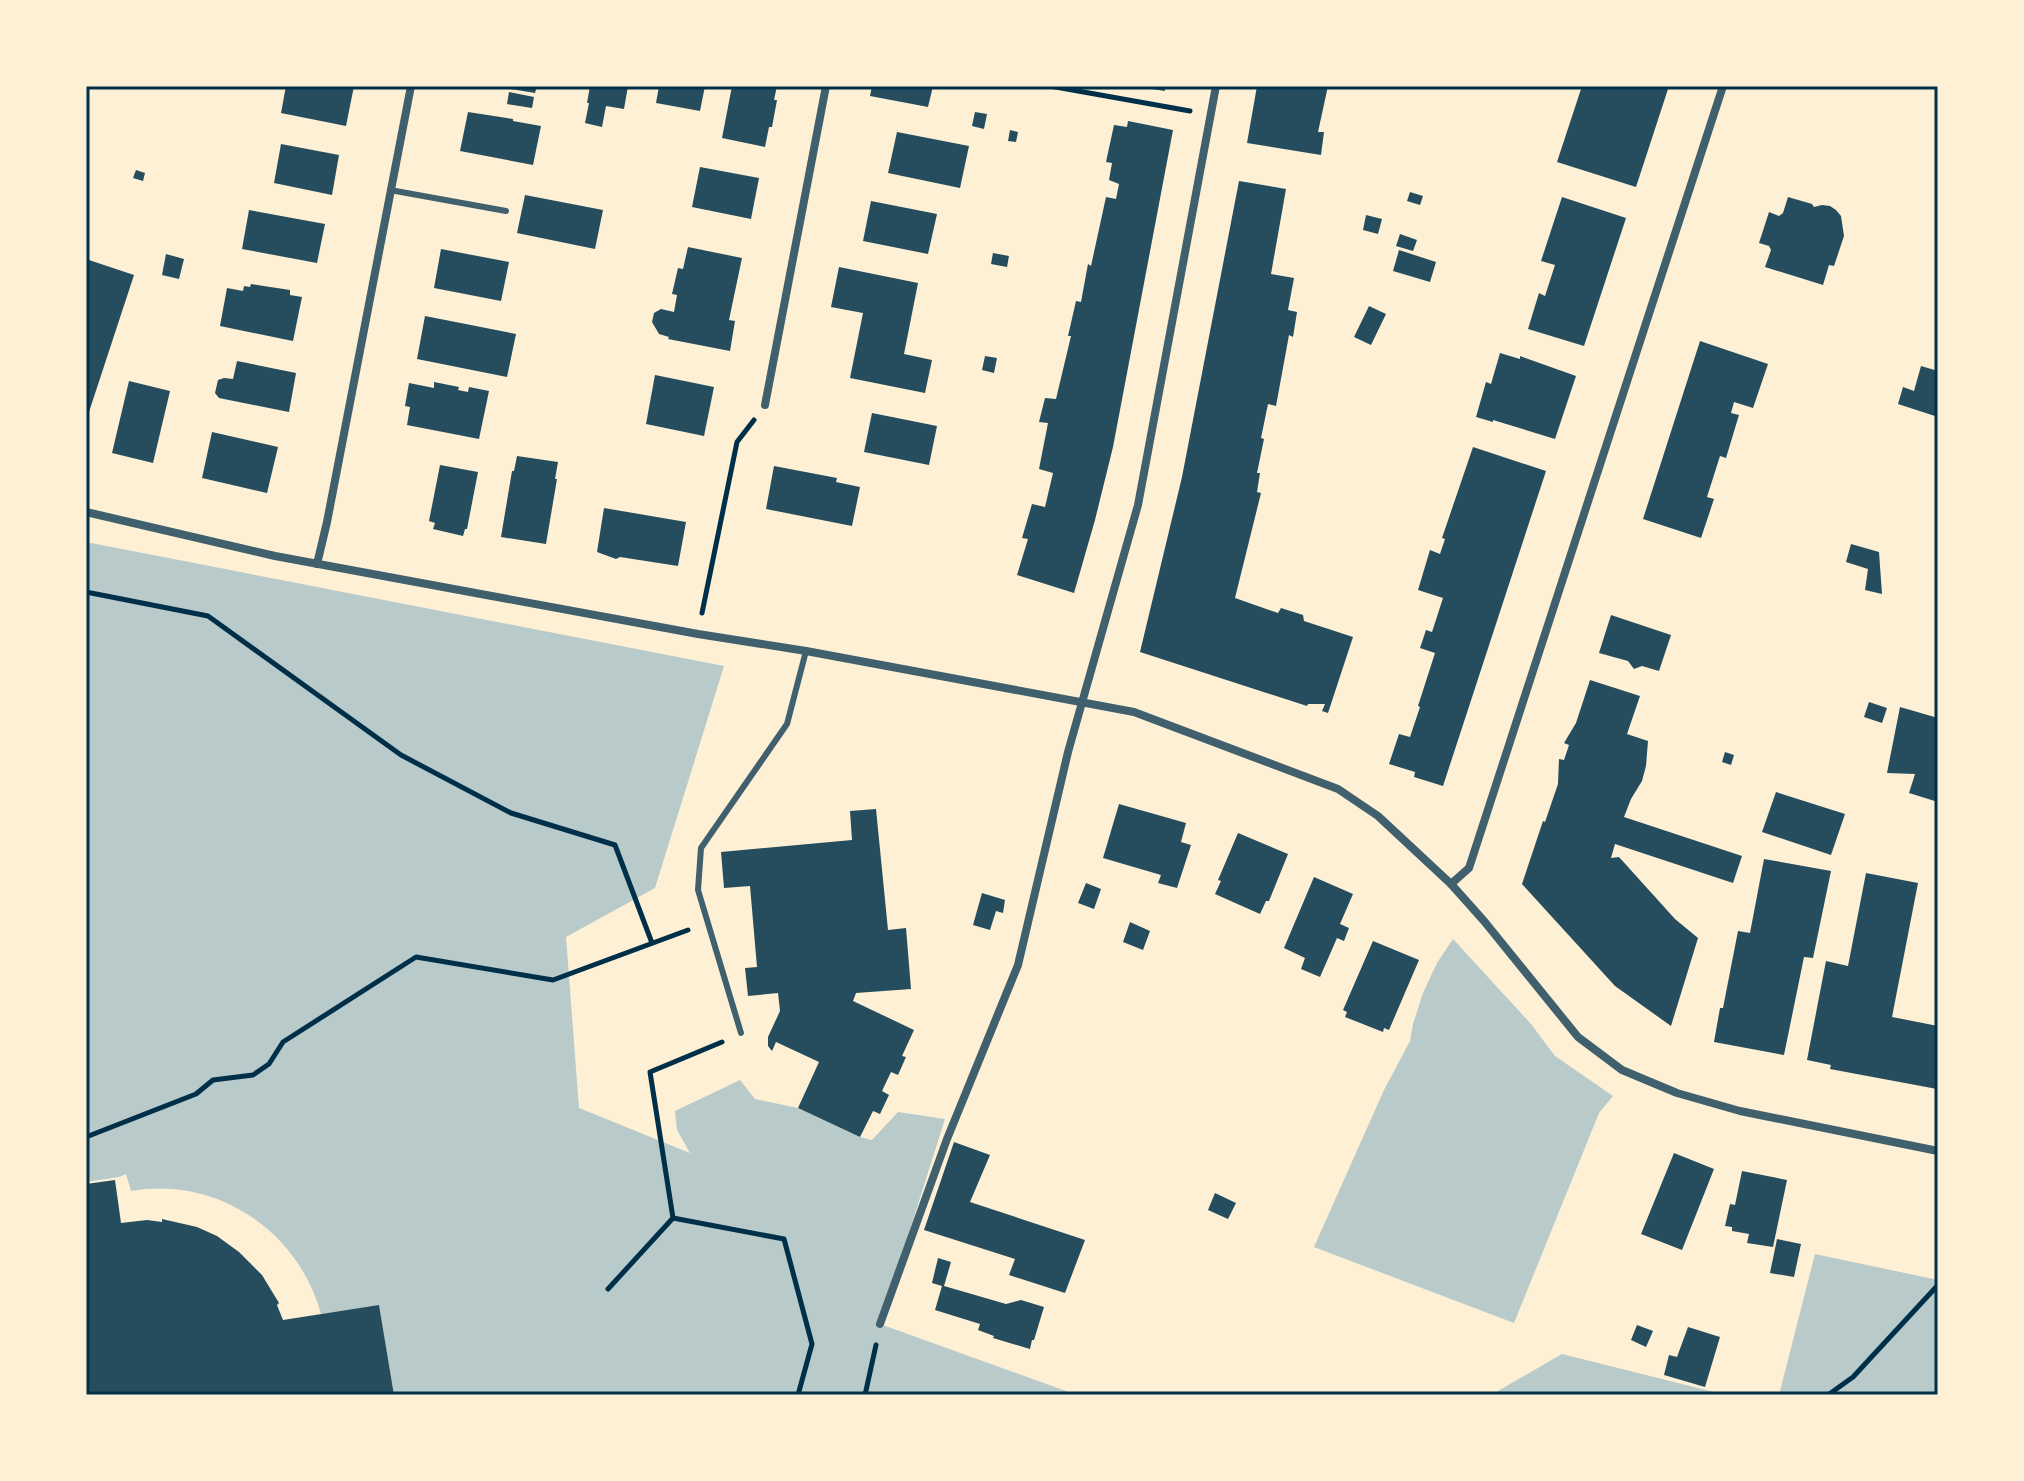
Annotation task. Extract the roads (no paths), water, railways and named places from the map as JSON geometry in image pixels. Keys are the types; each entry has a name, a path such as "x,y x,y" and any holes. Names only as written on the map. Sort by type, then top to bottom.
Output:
{"street":[{"path":"317,564 411,86"},
{"path":"765,405 826,86"},
{"path":"880,1324 947,1139 1018,965 1068,752 1138,505 1216,86"},
{"path":"1451,884 1469,868 1723,86"},
{"path":"86,512 275,556 1134,712 1338,789 1378,816 1451,884 1578,1037 1622,1070 1677,1093 1740,1111 1938,1151"}],"lane":[{"path":"390,190 506,211"},
{"path":"741,1033 698,890 701,848 787,724 806,651"}]}
